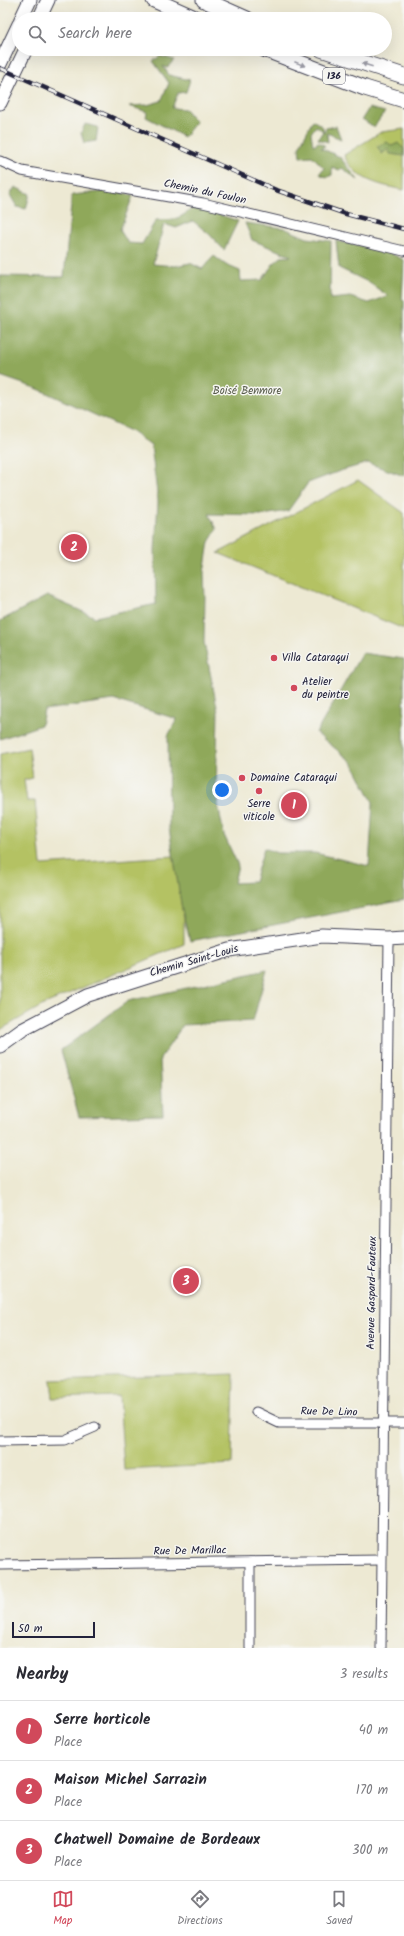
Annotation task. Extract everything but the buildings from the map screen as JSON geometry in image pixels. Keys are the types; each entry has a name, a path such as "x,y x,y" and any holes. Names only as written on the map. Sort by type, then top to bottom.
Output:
{"main road":[{"path":"154,0 181,12"},
{"path":"204,0 231,12"},
{"name":"136","path":"282,56 317,70 404,100"},
{"name":"136","path":"343,56 404,76"}],"street":[{"path":"24,12 30,0"},
{"path":"42,12 48,0"},
{"path":"0,64 12,39"},
{"path":"0,103 23,56"},
{"name":"Chemin du Foulon","path":"0,161 22,171 203,202 404,251"},
{"name":"Chemin Saint-Louis","path":"0,1046 22,1030 88,995 229,950 322,936 389,939 404,938"},
{"name":"Avenue Gaspard-Fauteux","path":"381,1648 389,939"},
{"name":"Rue De Lino","path":"256,1412 279,1423 404,1423"},
{"path":"0,1441 65,1440 95,1427"},
{"name":"Rue De Marillac","path":"0,1565 381,1560"},
{"path":"250,1562 250,1648"}],"green space":[{"path":"160,56 174,60 167,68 163,66 169,75 190,80 186,92 178,93 172,108 185,109 196,122 184,137 146,117 147,112 129,106 147,105 161,101 169,83 153,61"},
{"path":"369,108 385,112 374,127 362,119"},
{"path":"313,120 323,127 324,133 326,128 336,126 341,139 327,133 328,142 318,139 323,131 316,126 311,133 313,145 319,142 325,146 321,148 340,157 358,180 342,168 339,170 332,167 332,175 327,177 319,174 324,168 312,156 300,157 299,147"},
{"path":"85,124 98,127 96,141 84,143 81,133"},
{"path":"404,129 404,190 377,184 361,176 349,164 344,155 381,132"},
{"path":"387,142 392,146 398,143 404,149 404,156 390,154 388,149 382,154 377,146"},
{"path":"15,187 30,194 26,209 17,207 10,195"},
{"name":"Boisé Benmore","path":"117,190 133,196 120,230 128,243 142,244 156,220 177,218 185,214 194,206 238,221 224,250 209,234 193,221 176,228 164,224 153,264 175,266 190,263 202,269 214,256 226,265 240,271 241,281 262,280 273,264 281,257 291,256 252,240 245,223 284,228 307,238 331,241 330,299 350,297 369,303 388,296 368,282 339,268 336,241 384,250 404,260 402,300 404,301 404,476 368,463 340,471 308,483 288,511 263,515 209,514 217,529 209,542 204,573 204,642 218,712 216,794 224,835 238,865 234,883 254,882 264,848 277,853 315,853 369,866 373,802 352,762 316,733 362,653 404,659 404,900 190,941 182,910 169,828 168,736 177,719 114,700 44,710 41,725 0,739 0,621 47,596 95,617 156,604 155,550 158,501 151,446 132,432 38,389 0,376 0,276 64,277 72,195"},
{"path":"358,480 404,513 404,629 218,553"},
{"path":"29,748 33,778 24,780 27,801 35,801 41,865 174,856 184,919 184,944 47,1003 0,1030 0,754"},
{"path":"267,970 253,1021 183,1025 160,1059 163,1115 79,1117 61,1050 128,1001"},
{"path":"234,1374 232,1464 124,1470 119,1396 53,1398 51,1380"}],"railway":[{"path":"0,68 276,190 346,214 404,229"}],"place":[{"name":"Maison Michel Sarrazin","path":"74,547"},
{"name":"Villa Cataraqui","path":"274,658"},
{"name":"Atelier du peintre","path":"294,688"},
{"name":"Domaine Cataraqui","path":"242,778"},
{"name":"Serre viticole","path":"259,791"},
{"name":"Serre horticole","path":"294,805"},
{"name":"Chatwell Domaine de Bordeaux","path":"186,1281"}]}
